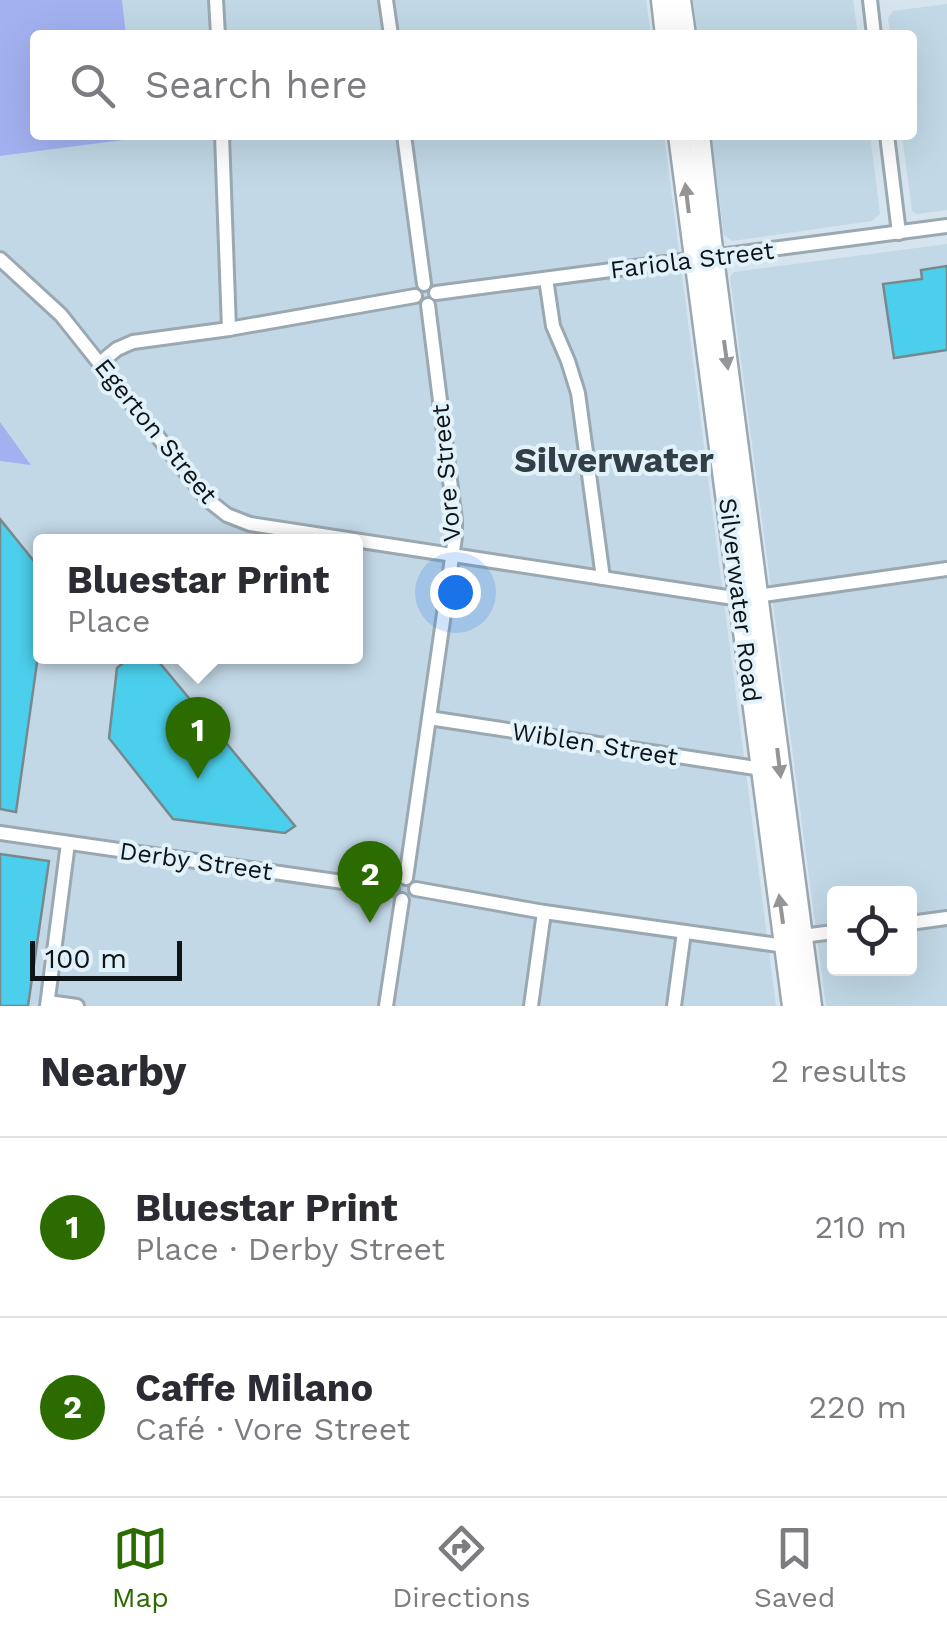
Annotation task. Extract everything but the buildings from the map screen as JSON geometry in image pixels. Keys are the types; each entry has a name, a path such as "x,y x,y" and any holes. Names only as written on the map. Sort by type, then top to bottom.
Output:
{"highway":[{"path":"662,0 665,30"},
{"path":"680,0 684,30"},
{"name":"Silverwater Road","path":"680,140 704,259 794,941 793,1006"},
{"name":"Silverwater Road","path":"700,140 704,259"},
{"name":"Silverwater Road","path":"749,598 762,769 794,941 811,1006"}],"street":[{"path":"216,0 218,30"},
{"path":"386,0 389,30"},
{"path":"870,0 873,30"},
{"path":"222,140 229,329"},
{"path":"405,140 424,284"},
{"path":"887,140 898,232"},
{"name":"Fariola Street","path":"432,299 546,279 947,226"},
{"name":"Egerton Street","path":"0,259 61,315 208,500 250,524 313,534"},
{"path":"546,279 553,326 578,393 603,578"},
{"path":"431,285 432,299 421,304 415,296 418,287 431,285"},
{"path":"100,363 124,344 415,296"},
{"name":"Vore Street","path":"406,878 456,520 432,299"},
{"name":"Egerton Street","path":"363,542 749,598 947,569"},
{"name":"Wiblen Street","path":"429,718 762,769"},
{"name":"Derby Street","path":"0,833 397,895"},
{"path":"68,843 48,1004 77,1006"},
{"path":"386,1006 396,880 412,880 416,889"},
{"path":"416,889 684,932 794,941 827,934"},
{"path":"397,895 411,898 416,889"},
{"path":"531,1006 544,912"},
{"path":"917,922 947,918"},
{"path":"674,1006 684,932"}],"shaded area":[{"path":"0,0 122,0 125,30 30,30 30,140 124,140 0,156"},
{"path":"122,0 646,0 650,30 125,30"},
{"path":"693,0 853,0 857,30 697,30"},
{"path":"947,4 947,210 917,214 912,211 903,140 917,140 917,30 889,30 888,18 893,11"},
{"path":"124,140 665,140 776,1006 0,1006 0,461 30,464 0,422 0,156"},
{"path":"712,140 871,140 880,214 872,221 732,241 724,235"},
{"path":"947,244 947,1006 826,1006 730,277 734,272"},
{"path":"0,422 31,465 0,461"}],"place":[{"name":"Bluestar Print","path":"198,779"},
{"name":"Caffe Milano","path":"370,923"}],"district":[{"name":"Silverwater","path":"614,460"}]}
